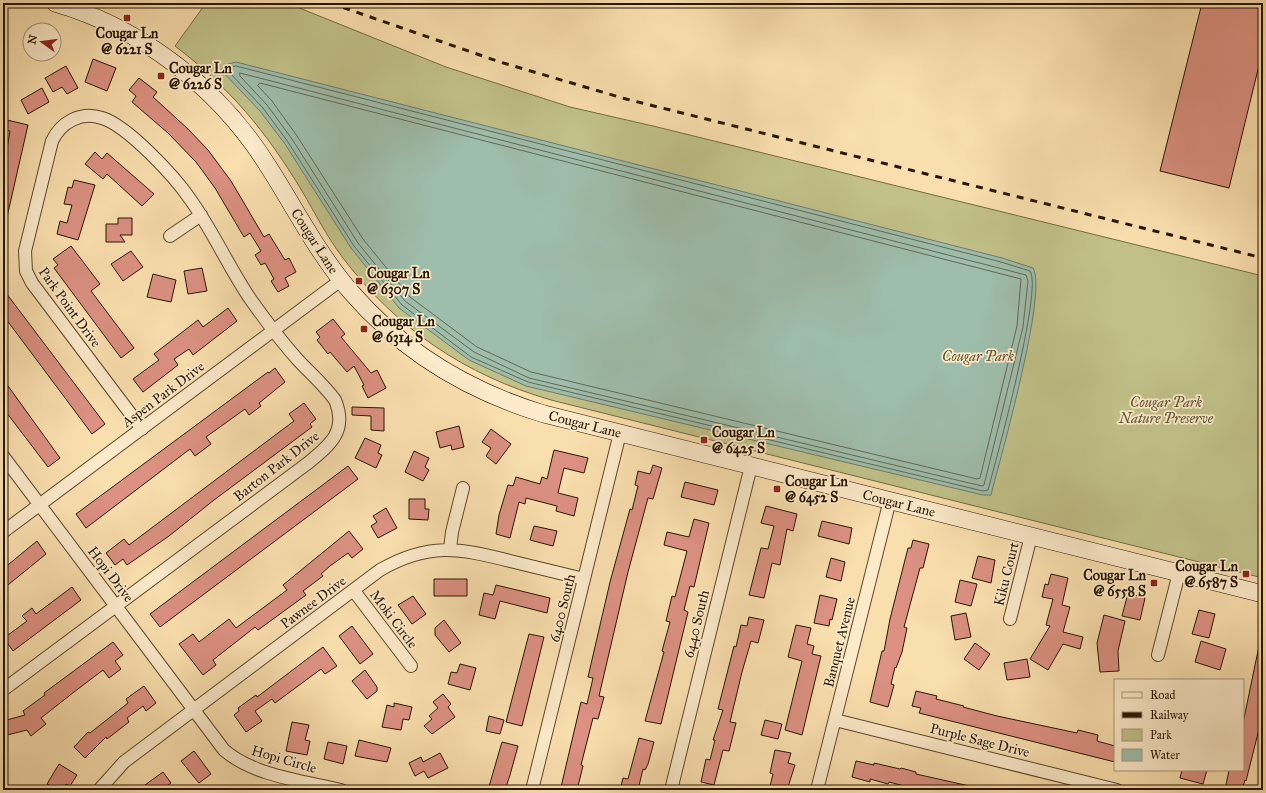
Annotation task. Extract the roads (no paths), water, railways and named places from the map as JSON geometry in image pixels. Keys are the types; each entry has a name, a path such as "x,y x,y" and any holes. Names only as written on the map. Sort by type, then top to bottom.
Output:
{"main road":[{"name":"Cougar Lane","path":"55,3 95,18 139,40 176,65 218,102 260,153 315,244 341,280 365,307 395,335 428,361 465,384 523,407 620,433 1263,594"}],"street":[{"name":"Barton Park Drive","path":"3,690 308,463 331,443 337,434 339,415 335,400 287,347 248,295 201,215 180,186 157,160 131,137 109,121 88,116 68,122"},
{"name":"Park Point Drive","path":"68,122 58,130 50,147 25,251 26,271 32,284 142,428"},
{"path":"170,236 201,215"},
{"name":"Aspen Park Drive","path":"3,532 341,280"},
{"name":"6400 South","path":"532,790 620,433"},
{"name":"Hopi Drive","path":"3,456 194,710"},
{"name":"6440 South","path":"671,790 751,466"},
{"path":"450,549 452,532 463,488"},
{"name":"Banquet Avenue","path":"817,790 890,500"},
{"name":"Kiku Court","path":"1010,619 1031,536"},
{"name":"Pawnee Drive","path":"99,790 124,762 380,570 402,559 426,552 450,549 475,553 584,579"},
{"path":"1158,654 1179,573"},
{"name":"Moki Circle","path":"354,591 411,666"},
{"name":"Hopi Circle","path":"194,710 217,743 238,761 260,770 341,790"},
{"name":"Purple Sage Drive","path":"835,720 1117,790"}],"water":[{"path":"236,62 1002,258 1033,268 1036,283 1029,341 991,495 983,495 526,386 469,360 399,308 351,248 285,144 260,111 221,70 225,65"}],"railway":[{"path":"330,3 500,62 626,99 1263,258"}],"place":[{"name":"Cougar Ln @ 6221 S","path":"127,18"},
{"name":"Cougar Ln @ 6226 S","path":"161,76"},
{"name":"Cougar Ln @ 6307 S","path":"359,281"},
{"name":"Cougar Ln @ 6314 S","path":"364,329"},
{"name":"Cougar Ln @ 6425 S","path":"704,440"},
{"name":"Cougar Ln @ 6452 S","path":"777,489"},
{"name":"Cougar Ln @ 6587 S","path":"1246,574"},
{"name":"Cougar Ln @ 6558 S","path":"1154,583"}],"park label":[{"name":"Cougar Park","path":"978,356"},
{"name":"Cougar Park Nature Preserve","path":"1166,410"}]}
